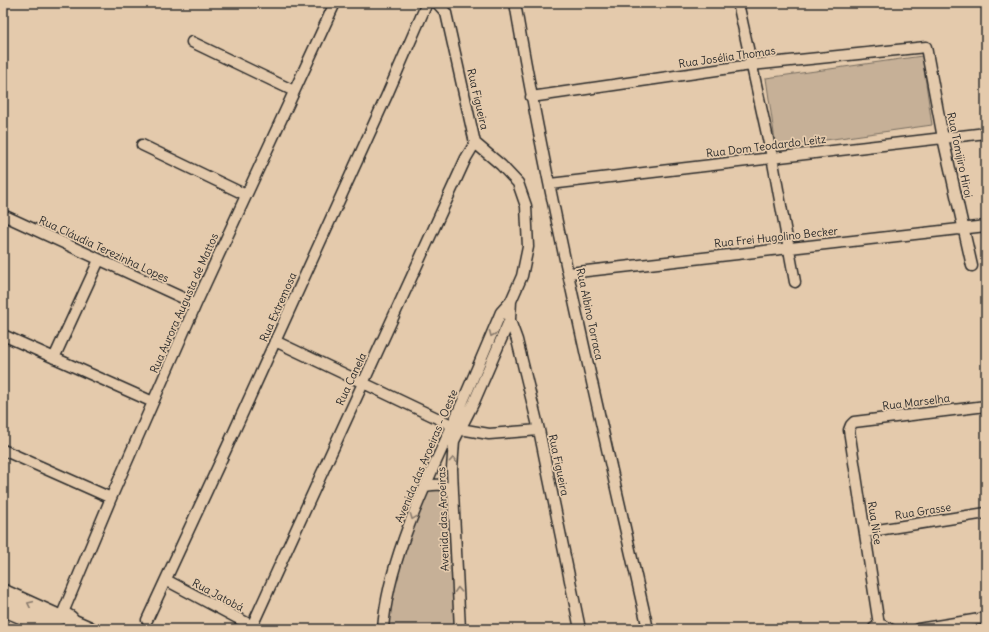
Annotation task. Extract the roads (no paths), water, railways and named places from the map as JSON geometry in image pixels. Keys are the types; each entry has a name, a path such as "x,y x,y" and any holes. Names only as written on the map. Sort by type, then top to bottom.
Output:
{"street":[{"name":"Rua Aurora Augusta de Mattos","path":"61,623 111,498 196,304 335,3"},
{"name":"Rua Extremosa","path":"147,620 275,341 427,3"},
{"name":"Rua Figueira","path":"437,3 446,13 475,143 501,165 518,184 526,206 528,247 522,276 511,301"},
{"name":"Rua Albino Torraca","path":"516,3 531,97 648,629"},
{"path":"738,3 772,157 795,282"},
{"path":"192,42 294,91"},
{"name":"Rua Josélia Thomas","path":"531,97 751,64 926,47"},
{"name":"Rua Tomijiro Hiroi","path":"926,47 943,138 972,266"},
{"name":"Rua Dom Teodardo Leitz","path":"550,184 986,132"},
{"name":"Rua Canela","path":"255,628 362,383 466,158 475,143"},
{"path":"142,145 246,195"},
{"name":"Rua Cláudia Terezinha Lopes","path":"3,216 196,304"},
{"name":"Rua Frei Hugolino Becker","path":"569,273 986,226"},
{"path":"54,358 99,260"},
{"name":"Avenida das Aroeiras - Oeste","path":"383,629 384,609 398,556 425,486 456,427 501,312 511,301"},
{"name":"Avenida das Aroeiras","path":"460,629 452,469 456,427 474,402 510,319 511,301"},
{"path":"501,312 510,319"},
{"name":"Rua Figueira","path":"510,319 517,340 539,430 580,629"},
{"path":"3,335 153,402"},
{"path":"275,341 456,427 489,434 539,430"},
{"name":"Rua Marselha","path":"851,425 854,422 986,406"},
{"name":"Rua Nice","path":"851,425 849,430 876,627"},
{"path":"3,450 111,498"},
{"path":"425,486 436,484 445,486 453,492"},
{"name":"Rua Grasse","path":"864,532 986,513"},
{"name":"Rua Jatobá","path":"166,580 255,628"},
{"path":"3,592 61,623"},
{"path":"3,608 88,629"},
{"path":"918,629 986,618"},
{"path":"876,627 886,626 890,629"}]}
